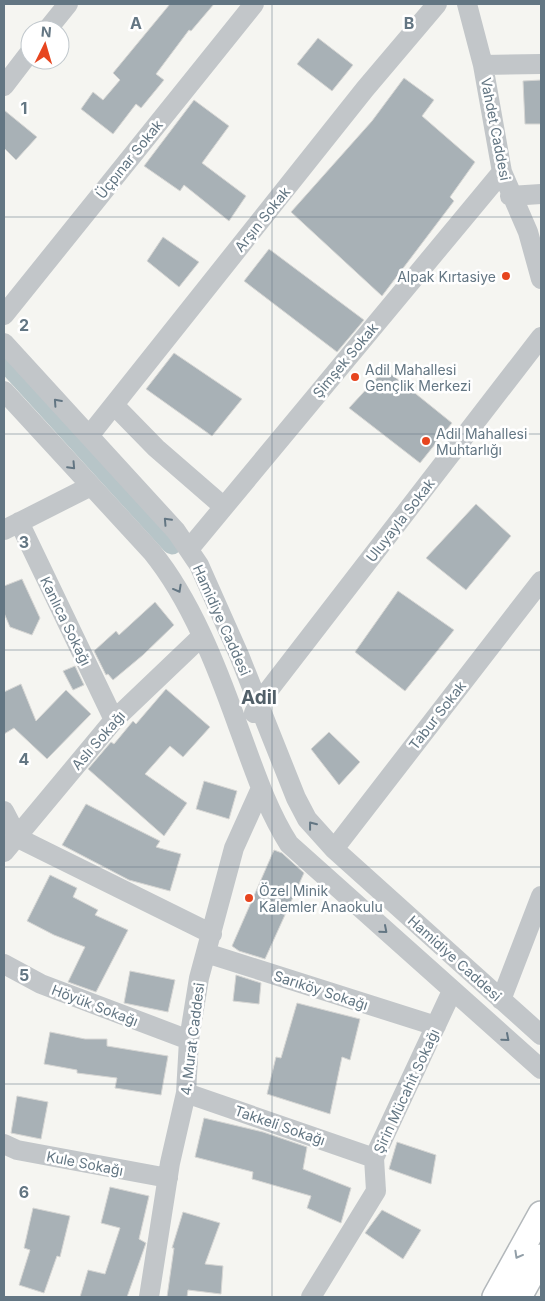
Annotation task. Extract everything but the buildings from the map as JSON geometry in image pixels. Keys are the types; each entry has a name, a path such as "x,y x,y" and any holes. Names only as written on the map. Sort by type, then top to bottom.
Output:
{"main road":[{"path":"508,1295 541,1214"},
{"path":"508,1295 541,1258"}],"street":[{"path":"55,20 68,4"},
{"name":"Üçpınar Sokak","path":"4,314 254,4"},
{"name":"Arşın Sokak","path":"89,436 353,104 437,4"},
{"name":"Vahdet Caddesi","path":"467,4 483,65 502,172 510,196 528,232 541,279"},
{"path":"483,65 541,64"},
{"path":"4,86 20,65"},
{"name":"Şimşek Sokak","path":"189,549 502,172"},
{"path":"510,196 541,194"},
{"name":"Uluyayla Sokak","path":"244,740 258,704 541,337"},
{"name":"Hamidiye Caddesi","path":"4,343 176,531 189,549 199,565 296,798 307,819 334,849 541,1034"},
{"name":"Hamidiye Caddesi","path":"4,391 168,572 225,690 275,822 290,844 541,1069"},
{"path":"114,405 156,448 224,507"},
{"path":"11,526 91,486"},
{"name":"Kanlıca Sokağı","path":"11,526 114,720"},
{"name":"Tabur Sokak","path":"334,849 541,581"},
{"name":"Aslı Sokağı","path":"11,845 114,720 201,637"},
{"name":"4. Murat Caddesi","path":"149,1297 168,1178 186,1093 189,1040 199,978 234,848 261,788"},
{"path":"4,811 11,845 212,934"},
{"path":"501,1000 541,896"},
{"name":"Sarıköy Sokağı","path":"206,954 436,1026"},
{"name":"Höyük Sokağı","path":"4,964 41,984 189,1040"},
{"name":"Şirin Mücahit Sokağı","path":"311,1297 376,1191 374,1158 452,991"},
{"name":"Takkeli Sokağı","path":"186,1093 374,1158"},
{"name":"Kule Sokağı","path":"4,1144 17,1150 168,1178"}],"waterway":[{"path":"4,360 172,544"}],"place":[{"name":"Alpak Kırtasiye","path":"506,276"},
{"name":"Adil Mahallesi Gençlik Merkezi","path":"355,377"},
{"name":"Adil Mahallesi Muhtarlığı","path":"426,441"},
{"name":"Özel Minik Kalemler Anaokulu","path":"249,898"}],"district":[{"name":"Adil","path":"259,697"}]}
